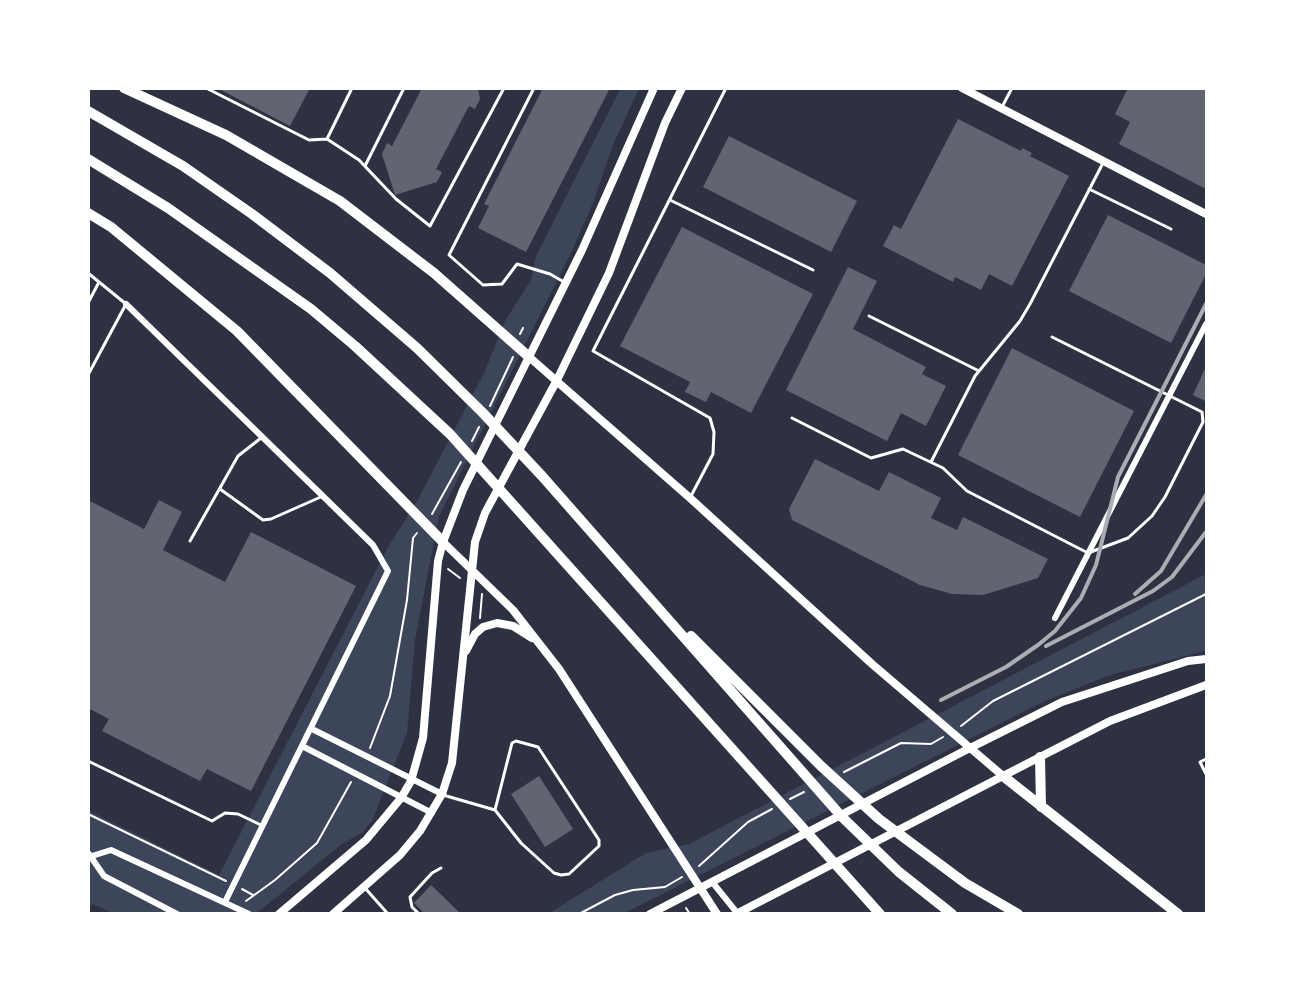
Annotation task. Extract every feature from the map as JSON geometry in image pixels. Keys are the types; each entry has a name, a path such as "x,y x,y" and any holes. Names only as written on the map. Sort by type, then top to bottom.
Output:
{"highway":[{"path":"123,88 226,135 340,201 434,273 528,356"},
{"path":"88,111 183,166 252,214 365,302 454,384 542,476 842,817 899,872 952,914"},
{"path":"88,159 168,207 310,309 355,346 450,434 862,891 880,914"},
{"path":"88,213 111,227 237,331 443,542"},
{"path":"625,570 855,798 964,883 1018,914"},
{"path":"1040,757 1041,807"},
{"path":"1003,776 1178,914"}],"main road":[{"path":"279,914 366,840 402,798 411,781 423,738 438,561 443,542 463,490 566,282 654,88"},
{"path":"333,914 400,855 432,813 442,794 452,763 475,542 485,513 557,380 609,273 665,123 682,88"},
{"path":"962,88 1206,214"},
{"path":"528,356 690,498 968,749 1003,776 737,913"},
{"path":"443,542 513,610 575,692 717,914"},
{"path":"464,656 475,634 483,627 496,623 513,626 538,642"},
{"path":"650,914 968,749"}],"street":[{"path":"126,304 373,545 388,571 304,747 225,902"},
{"path":"1055,618 1206,324"},
{"path":"968,749 1062,702 1188,661 1206,659"},
{"path":"1003,776 1110,721 1206,685"},
{"path":"312,729 411,781 442,794"},
{"path":"304,747 432,813"},
{"path":"177,914 104,876 90,855 111,850 249,914"},
{"path":"713,882 737,913"}],"lane":[{"path":"206,88 309,140 327,139 365,166 396,199 430,226 504,88"},
{"path":"327,139 352,88"},
{"path":"365,166 404,88"},
{"path":"534,88 449,255 483,285 502,284 517,264 550,274 566,282"},
{"path":"690,498 713,454 714,432 710,418 593,351 726,88"},
{"path":"1001,109 1012,88"},
{"path":"931,462 979,371 1020,321 1104,161"},
{"path":"1089,189 1171,229"},
{"path":"670,200 813,270"},
{"path":"88,273 126,304 88,375"},
{"path":"88,303 99,282"},
{"path":"869,316 979,371"},
{"path":"792,418 871,458 903,448 943,468 967,491 1088,553 1128,538 1152,516 1165,498 1203,422 1202,412 1052,337"},
{"path":"190,541 238,456 262,436"},
{"path":"219,488 263,520 271,519 323,496"},
{"path":"442,794 495,810 522,843 554,873 569,874 599,846 599,840 538,747 516,741 512,743 495,810"},
{"path":"1206,759 1200,762 1206,774"},
{"path":"88,761 212,821 225,813 238,814 263,826"},
{"path":"88,863 90,855"},
{"path":"419,914 412,907 410,897 432,873 441,868"},
{"path":"364,887 388,914"}],"path":[{"path":"485,415 508,370 513,355"},
{"path":"470,444 480,424"},
{"path":"429,518 465,454"},
{"path":"369,751 390,696 398,640 407,600 413,538 419,530"},
{"path":"448,569 463,580"},
{"path":"479,623 482,594"},
{"path":"958,728 993,701 1206,594"},
{"path":"245,902 317,843 353,780"},
{"path":"88,814 227,882"},
{"path":"579,914 633,890 665,887"},
{"path":"241,889 254,895"},
{"path":"686,908 690,914"}],"shaded area":[{"path":"620,89 639,89 613,145 593,203 572,251 439,516 415,640 407,733 372,821 362,833 342,844 257,913 113,913 92,904 89,911 89,811 219,875 388,547 417,501 484,373 505,321 531,280 536,256"},
{"path":"1206,574 1206,651 1110,675 1043,702 625,913 548,914 646,853 689,844"}],"building":[{"path":"217,88 310,88 290,126"},
{"path":"422,88 478,88 480,99 475,109 469,106 436,169 442,172 437,182 395,195 382,154 387,143 392,146"},
{"path":"543,88 610,88 526,252 478,228 489,206 484,204"},
{"path":"1128,88 1206,88 1206,189 1119,144 1130,122 1115,114"},
{"path":"958,119 1021,151 1022,148 1032,153 1030,156 1069,176 1012,286 989,274 981,290 955,277 953,282 883,246 894,225 901,229"},
{"path":"729,136 857,201 831,252 703,187"},
{"path":"1108,215 1206,265 1206,274 1171,343 1069,291"},
{"path":"682,227 813,294 751,413 711,392 706,402 685,392 690,382 620,346"},
{"path":"848,267 877,281 853,329 926,367 922,374 946,386 926,426 901,413 887,441 786,390"},
{"path":"1012,348 1134,411 1080,517 958,455"},
{"path":"1206,366 1206,397 1205,401 1193,395"},
{"path":"815,459 879,491 889,472 941,498 931,518 957,530 963,517 1048,559 1038,578 983,595 952,594 920,585 792,520 789,509"},
{"path":"88,500 144,529 159,500 182,512 163,550 225,582 251,532 356,586 251,791 207,769 200,781 102,731 109,719 88,708"},
{"path":"539,776 573,829 545,847 511,794"},
{"path":"431,885 461,914 425,914 414,903"}],"railway":[{"path":"941,700 1006,667 1038,645 1055,631 1081,598 1096,565 1118,477 1206,304"},
{"path":"1135,594 1161,571 1206,495"},
{"path":"1046,646 1153,591 1172,577 1206,532"}]}
